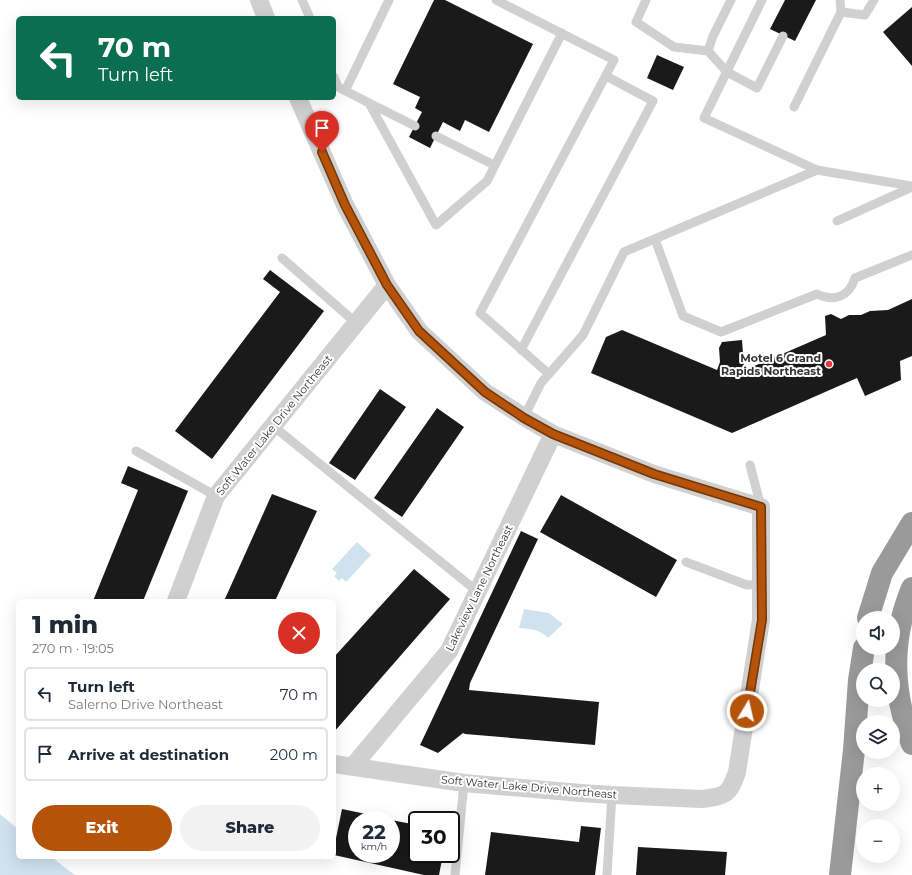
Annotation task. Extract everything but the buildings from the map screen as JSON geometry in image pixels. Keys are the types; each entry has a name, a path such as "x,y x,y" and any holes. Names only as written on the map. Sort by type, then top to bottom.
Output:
{"highway":[{"path":"870,611 882,573 912,523"},
{"path":"912,588 898,637 896,664 900,705 905,726 912,744"},
{"path":"840,875 854,750 859,680 863,655"}],"street":[{"path":"259,0 265,16"},
{"path":"299,100 345,205 387,285 419,331 485,392 524,418 553,434 654,474 761,507 761,584"},
{"name":"Soft Water Lake Drive Northeast","path":"177,599 216,496 387,285"},
{"name":"Lakeview Lane Northeast","path":"353,766 450,651 553,434"},
{"name":"Soft Water Lake Drive Northeast","path":"336,764 464,782 612,795 702,799 714,798 725,794 733,785 737,772 762,620 761,584"}],"lane":[{"path":"302,0 309,16"},
{"path":"345,91 389,0"},
{"path":"496,0 614,60 480,313 549,374"},
{"path":"646,0 636,22 674,47 708,51 727,72 757,88 783,36"},
{"path":"708,51 713,36 731,0"},
{"path":"762,0 704,118 817,170 912,186"},
{"path":"794,107 841,12 840,0"},
{"path":"841,12 865,15 874,0"},
{"path":"369,103 436,225 487,181 562,33"},
{"path":"521,350 653,100 606,76"},
{"path":"336,82 338,87 345,91 415,126"},
{"path":"436,136 494,165"},
{"path":"524,418 541,384 583,335 624,252 817,170"},
{"path":"838,221 912,186"},
{"path":"655,239 683,316 721,332 817,294 828,298 841,296 850,289 855,278 912,255"},
{"path":"282,258 356,323"},
{"path":"273,426 478,592"},
{"path":"136,451 216,496"},
{"path":"750,465 761,507"},
{"path":"686,562 747,585 761,584"},
{"path":"455,875 464,782"},
{"path":"607,875 612,795"}],"water":[{"path":"357,542 371,555 346,582 342,578 339,581 334,576 337,573 332,569"},
{"path":"524,609 549,613 563,624 548,638 538,631 519,628"},
{"path":"0,814 16,827 16,859 54,859 75,875 0,875"}],"place":[{"name":"Motel 6 Grand Rapids Northeast","path":"829,364"}],"route":[{"path":"322,152 345,205 387,285 419,331 485,392 524,418 553,434 654,474 761,507 762,620 747,711"}]}
